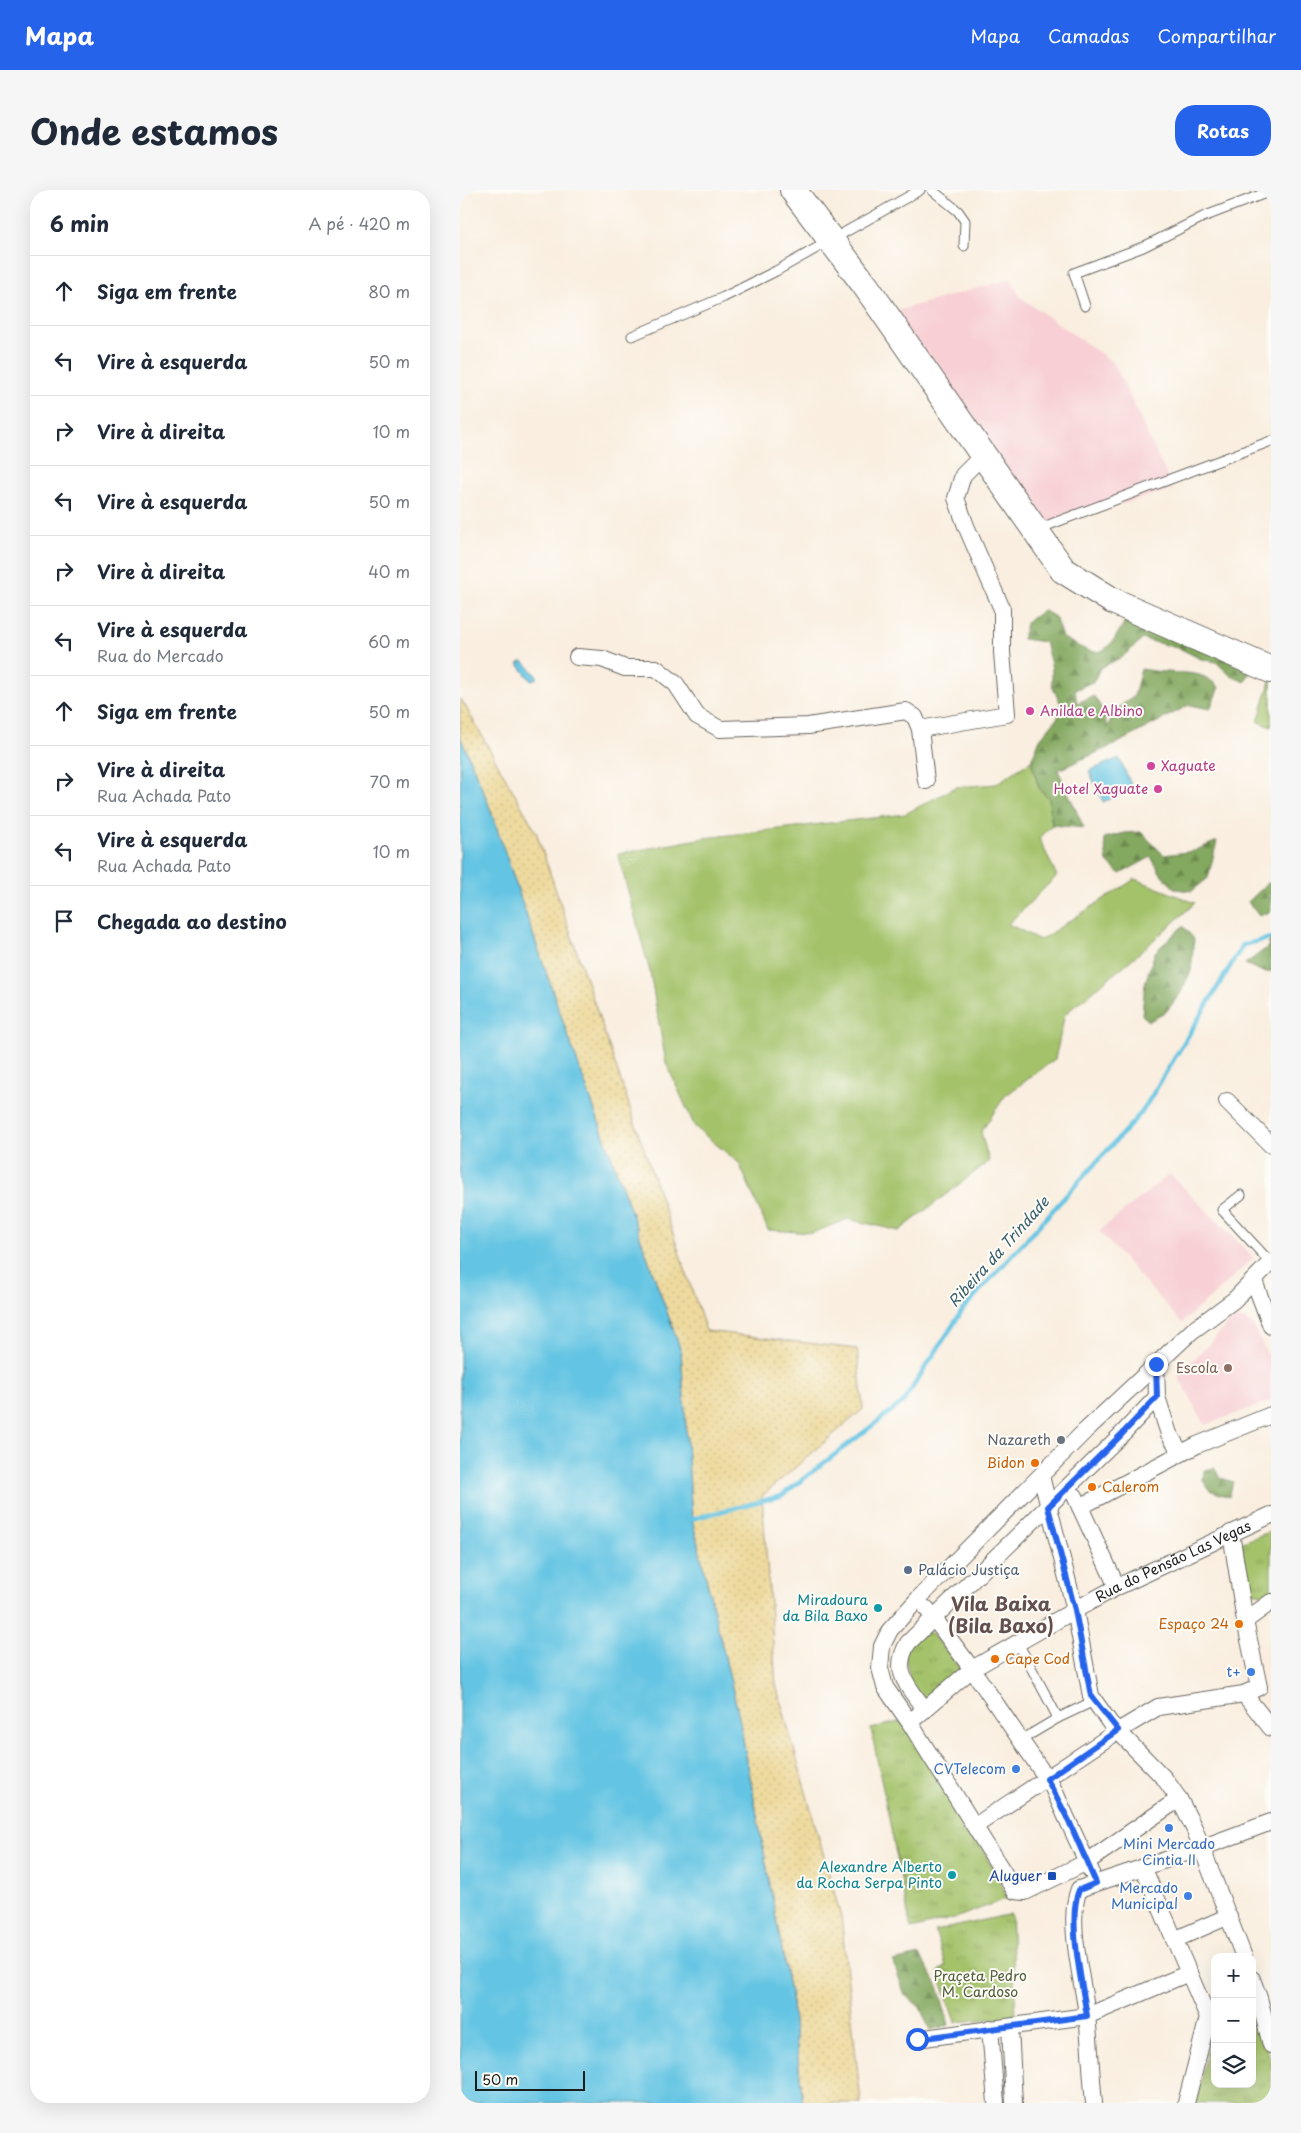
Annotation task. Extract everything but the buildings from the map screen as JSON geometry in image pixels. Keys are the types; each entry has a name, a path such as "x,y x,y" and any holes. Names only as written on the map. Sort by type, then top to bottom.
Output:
{"main road":[{"path":"793,190 865,285 1063,570 1113,601 1271,670"}],"street":[{"path":"920,729 1007,714 1002,652 1002,610 956,498 963,475 982,456"},
{"path":"577,657 602,659 625,668 656,668 676,684 697,716 720,730 808,726 906,711 915,717 920,729 926,782"},
{"path":"1227,1101 1271,1145"},
{"path":"1179,1799 1087,1862 1025,1892 1019,1893 1015,1891 910,1722 885,1687 880,1668 882,1646 890,1630 918,1599 1085,1431 1192,1331 1234,1300 1271,1262"},
{"path":"1254,1280 1271,1326"},
{"path":"1156,1364 1157,1397 1169,1434 1181,1453"},
{"path":"925,1710 905,1681 900,1668 901,1655 908,1643 1070,1486 1157,1397"},
{"path":"1080,1506 1181,1453 1271,1415"},
{"path":"1041,1476 1075,1610 1091,1696 1118,1730 1164,1778 1179,1799 1194,1828 1243,1953"},
{"path":"1070,1486 1117,1588"},
{"name":"Rua do Pensão Las Vegas","path":"910,1722 972,1669 1117,1588 1271,1515"},
{"path":"1231,1533 1258,1690 1269,1728"},
{"path":"918,1599 972,1669 1047,1779 1066,1813 1096,1883"},
{"path":"1246,1621 1271,1602"},
{"path":"975,1826 1118,1730 1158,1707 1258,1690"},
{"path":"1094,2103 1087,2016 1074,1920 1074,1900 1079,1890 1271,1822"},
{"path":"1143,1867 1189,1973 1211,2016 1186,2103"},
{"path":"1174,1940 1229,1916"},
{"path":"917,2039 1087,2016 1189,1973"},
{"path":"1261,1998 1271,2045"},
{"path":"1010,2027 1014,2103"},
{"path":"990,2028 996,2103"}],"lane":[{"path":"632,336 750,284 920,190"},
{"path":"932,190 958,211 965,221 964,246"},
{"path":"1085,306 1074,273 1143,247 1203,217 1271,191"},
{"path":"1035,530 1271,441"},
{"path":"1241,1195 1222,1210 1271,1262"},
{"path":"1018,1643 1058,1718"},
{"path":"1021,1740 1058,1718 1094,1701"}],"shaded area":[{"path":"1011,279 1020,297 1114,363 1173,489 1035,530 885,314"},
{"path":"1170,1174 1254,1258 1182,1323 1099,1231"},
{"name":"Escola","path":"1236,1319 1245,1320 1252,1324 1271,1361 1271,1401 1205,1425 1178,1376 1228,1324"}],"green space":[{"path":"1043,610 1055,617 1062,637 1084,649 1099,652 1105,649 1118,634 1125,621 1142,624 1251,670 1245,682 1231,676 1216,662 1201,659 1181,649 1143,639 1122,657 1100,668 1094,681 1075,690 1077,703 1094,696 1104,712 1107,728 1115,710 1134,696 1141,669 1200,675 1219,687 1210,709 1189,705 1114,745 1058,770 1084,828 1052,825 1049,799 1039,788 1031,761 1040,739 1058,717 1061,704 1052,686 1052,668 1045,642 1023,639 1026,623"},
{"path":"1271,678 1271,727 1258,722"},
{"path":"1031,761 1039,788 1049,799 1052,825 1039,838 1057,876 1008,924 1040,940 1135,879 1195,903 1143,950 1065,1014 1055,1059 1005,1096 981,1132 989,1161 899,1231 848,1219 812,1233 768,1230 739,1163 695,1127 666,1063 650,972 618,854 704,838 905,814 956,787 996,784"},
{"path":"1141,832 1164,855 1194,851 1217,841 1208,878 1192,891 1175,889 1161,874 1151,857 1120,874 1107,862 1104,838 1125,833"},
{"path":"1268,883 1271,883 1271,912 1259,916 1248,902"},
{"path":"1183,926 1194,939 1191,971 1180,994 1165,1013 1149,1021 1142,1015 1145,983 1155,952"},
{"path":"1271,937 1271,972 1263,972 1245,964 1268,947"},
{"path":"1214,1468 1221,1478 1233,1482 1229,1497 1209,1490 1203,1480 1204,1470"},
{"path":"1271,1531 1271,1589 1265,1595 1249,1591 1241,1543"},
{"path":"923,1624 963,1670 917,1708 901,1640"},
{"path":"913,1718 1008,1898 958,1917 911,1929 871,1729"},
{"name":"Praçeta Pedro M. Cardoso","path":"1011,1914 1016,2017 955,2022 938,1972 946,1966 935,1931"},
{"path":"920,1955 938,1986 949,2025 930,2030 920,2007 905,1995 893,1961"},
{"path":"1256,2015 1271,2061 1271,2103 1196,2103 1211,2032 1211,2088 1256,2088"}],"sand":[{"path":"460,697 536,832 706,1331 857,1349 863,1409 762,1496 776,1685 841,1917 861,2103 803,2103 792,2004 738,1712 692,1519 681,1351 567,1033 487,800 460,736"}],"water":[{"path":"523,661 538,677 531,681 518,664"},
{"path":"460,736 487,800 567,1033 681,1351 692,1519 738,1712 792,2004 803,2103 460,2103"},
{"path":"1119,758 1133,789 1103,802 1089,771"}],"waterway":[{"name":"Ribeira da Trindade","path":"692,1519 781,1496 903,1402 964,1308 1142,1112 1243,945 1271,938"}],"place":[{"name":"Anilda e Albino","path":"1030,711"},
{"name":"Xaguate","path":"1151,766"},
{"name":"Hotel Xaguate","path":"1158,789"},
{"name":"Escola","path":"1228,1368"},
{"name":"Nazareth","path":"1061,1440"},
{"name":"Bidon","path":"1035,1463"},
{"name":"Calerom","path":"1092,1487"},
{"name":"Palácio Justiça","path":"908,1570"},
{"name":"Miradoura da Bila Baxo","path":"878,1608"},
{"name":"Espaço 24","path":"1239,1624"},
{"name":"Cape Cod","path":"995,1659"},
{"name":"t+","path":"1251,1672"},
{"name":"CVTelecom","path":"1016,1769"},
{"name":"Mini Mercado Cintia II","path":"1169,1828"},
{"name":"Alexandre Alberto da Rocha Serpa Pinto","path":"952,1875"},
{"name":"Aluguer","path":"1052,1876"},
{"name":"Mercado Municipal","path":"1188,1896"}],"district":[{"name":"Vila Baixa (Bila Baxo)","path":"1001,1615"}],"route":[{"path":"917,2039 1087,2016 1074,1920 1074,1900 1079,1890 1096,1883 1069,1821 1047,1779 1118,1730 1110,1723 1091,1696 1075,1610 1048,1507 1157,1397 1156,1364"}]}
